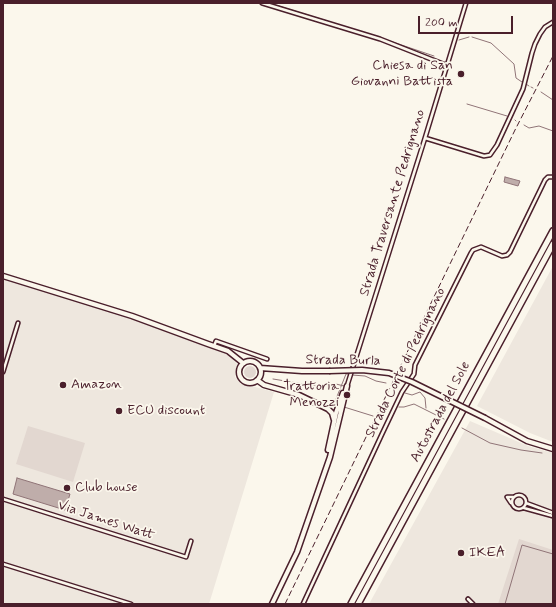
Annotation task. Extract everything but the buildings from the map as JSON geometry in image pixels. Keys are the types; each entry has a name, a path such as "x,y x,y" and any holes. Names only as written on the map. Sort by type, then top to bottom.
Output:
{"highway":[{"name":"Autostrada del Sole","path":"351,604 553,231"},
{"name":"Autostrada del Sole","path":"358,604 553,244"}],"main road":[{"name":"Strada Burla","path":"3,276 132,316 228,351 243,363 253,361 260,368 302,371 362,370 389,373 412,382 485,418 527,441 553,449"},
{"path":"243,363 239,372 242,379 250,383 257,380 260,375 260,368"},
{"path":"257,380 264,385 299,395 333,410 334,413 341,410"},
{"name":"Strada Traversante Pedrignano","path":"326,466 334,413 347,386"},
{"name":"Strada Traversante Pedrignano","path":"272,604 298,552 326,466 347,386"},
{"path":"328,409 334,408 338,405"},
{"name":"Strada Traversante Pedrignano","path":"332,443 333,431 337,418 334,413"}],"street":[{"path":"262,3 380,39 446,65"},
{"name":"Strada Traversante Pedrignano","path":"347,386 466,3"},
{"path":"425,138 484,156 490,155 497,145 524,89 535,44 543,31 553,22"},
{"name":"Strada Corte di Pedrignano","path":"303,604 402,392 414,374 415,365 471,253 473,250 481,247 502,256 507,255 510,252 545,180 548,176 553,178"},
{"path":"3,372 18,322"},
{"path":"214,346 216,341 267,359"},
{"path":"524,508 526,499 523,496 518,495 514,497 507,497 516,509 520,510 524,508 553,516"},
{"path":"512,503 514,497"},
{"name":"Via James Watt","path":"3,500 186,557 191,541"},
{"path":"526,503 553,513"},
{"path":"3,564 131,604"},
{"path":"468,599 473,604"}],"shaded area":[{"path":"505,177 520,181 518,186 504,182"},
{"path":"553,266 553,442 530,433 477,406"},
{"path":"3,278 115,313 226,353 237,364 235,377 240,383 274,392 209,604 3,604"},
{"path":"252,366 255,367 255,377 248,378 245,377 244,370 245,367"},
{"path":"470,421 528,446 553,453 553,604 369,604"},
{"path":"28,426 85,443 73,482 16,464"},
{"path":"17,478 70,494 65,510 13,494"},
{"path":"519,539 553,550 553,604 498,604"}],"waterway":[{"path":"269,3 434,56"},
{"path":"459,40 469,37"},
{"path":"472,37 491,43 514,64 516,78 522,82"},
{"path":"541,92 553,100"},
{"path":"467,104 507,116"},
{"path":"524,125 529,128 539,126 553,131"},
{"path":"334,404 346,374 349,374"},
{"path":"352,375 365,376 376,381 386,383"},
{"path":"273,379 316,386 336,384 344,386"},
{"path":"405,393 412,395 420,392 425,398 426,408"},
{"path":"399,407 414,404 444,419"},
{"path":"344,407 373,416"},
{"path":"462,428 490,443 542,453"},
{"path":"505,604 522,545 553,554"}],"railway":[{"path":"285,604 515,130 553,56"}],"place":[{"name":"Chiesa di San Giovanni Battista","path":"461,74"},
{"name":"Amazon","path":"63,385"},
{"name":"Trattoria Menozzi","path":"347,395"},
{"name":"ECU discount","path":"119,411"},
{"name":"Club house","path":"67,488"},
{"name":"IKEA","path":"461,553"}]}
